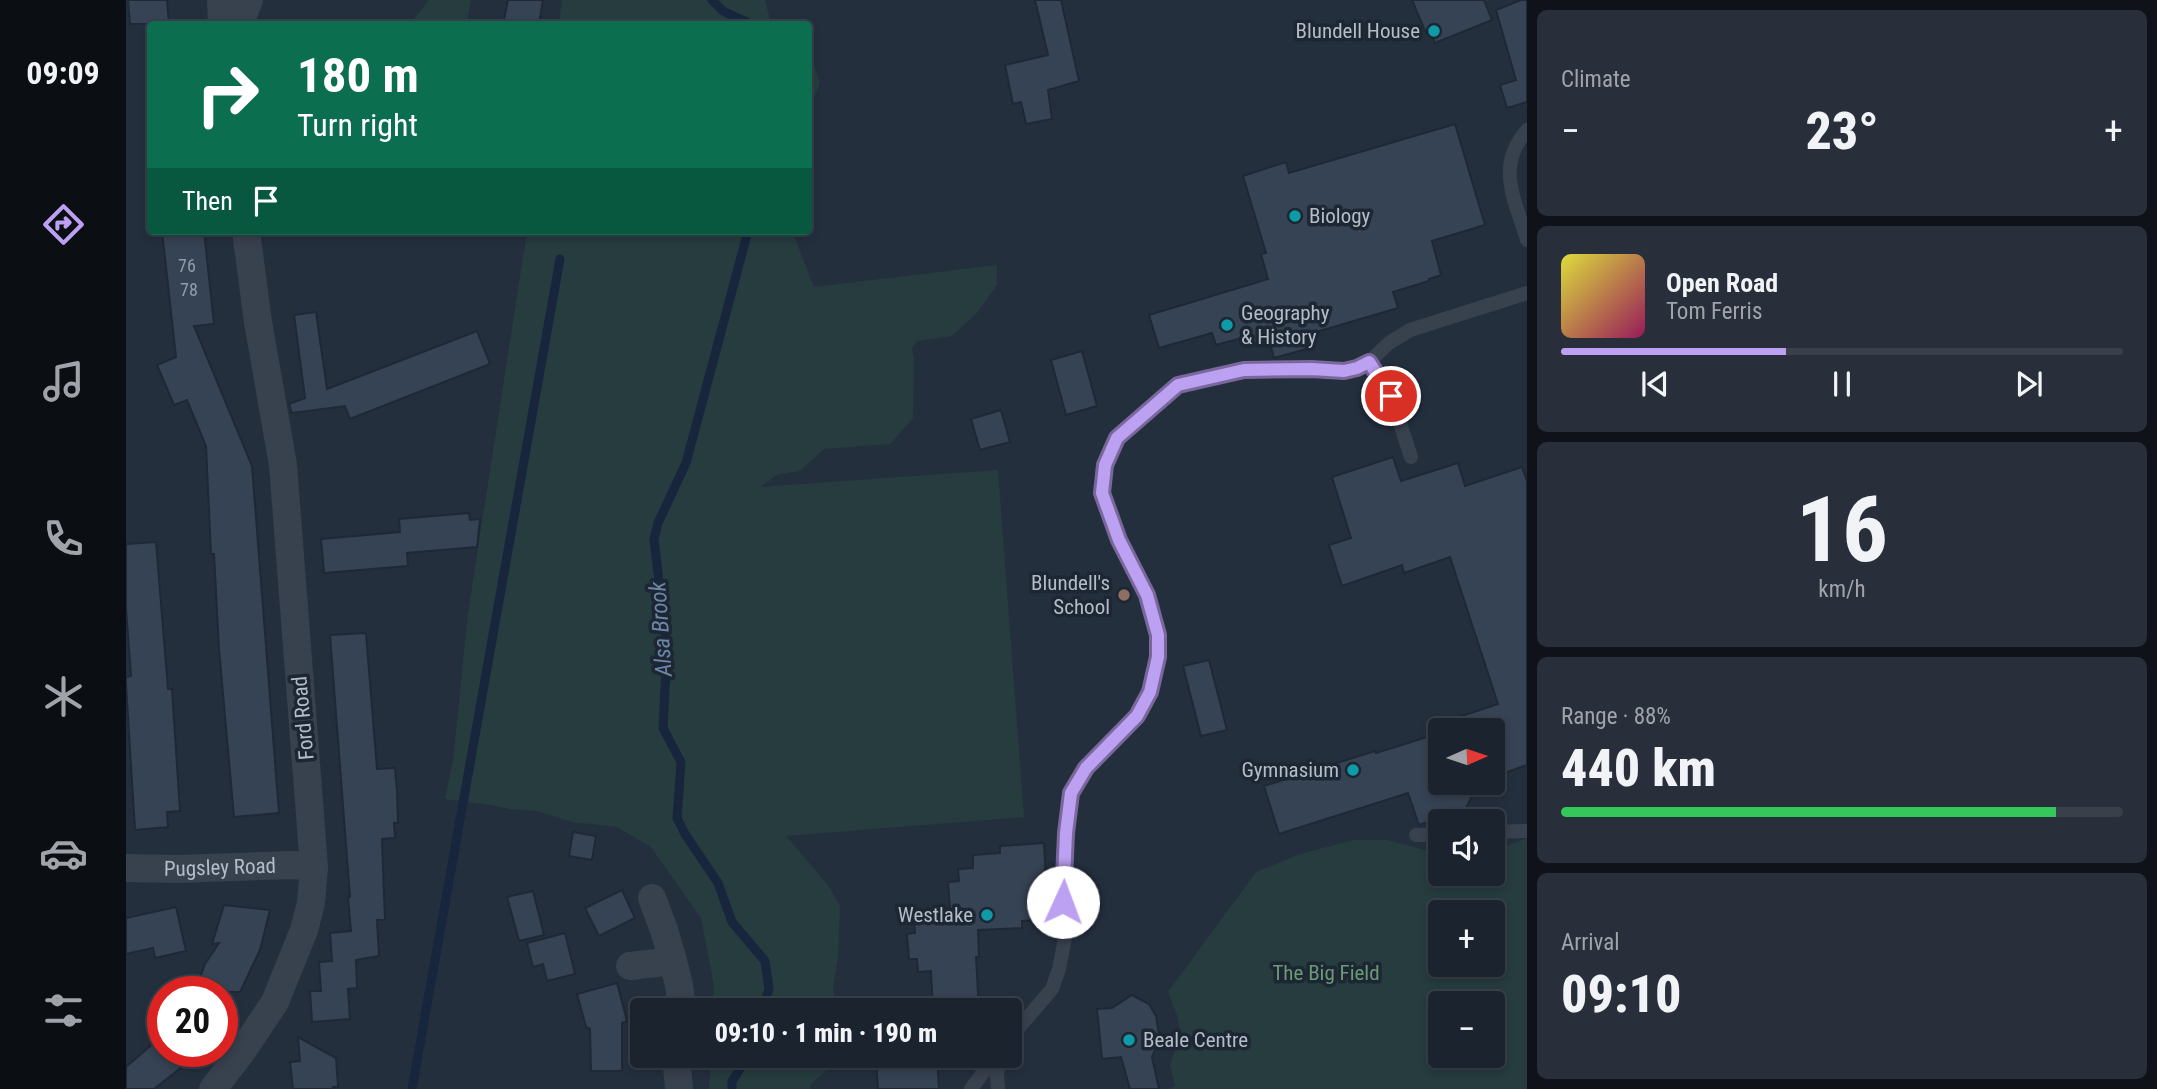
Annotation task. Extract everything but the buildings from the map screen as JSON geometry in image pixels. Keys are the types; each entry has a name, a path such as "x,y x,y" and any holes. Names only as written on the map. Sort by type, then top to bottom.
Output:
{"street":[{"path":"221,0 222,21"},
{"path":"240,21 249,0"},
{"name":"Ford Road","path":"216,1088 275,1002 304,930 311,903 314,867 283,465 258,322 247,235"},
{"name":"Pugsley Road","path":"126,868 293,865 314,867"},
{"path":"652,898 673,961 681,998"},
{"path":"629,966 673,961"},
{"path":"677,1068 679,1089"}],"lane":[{"path":"1527,130 1510,155 1508,177 1527,240"},
{"path":"1022,1024 1052,989 1059,969 1065,938 1064,866 1071,793 1086,768 1137,716 1150,692 1158,657 1158,635 1147,595 1119,540 1102,493 1105,465 1117,438 1178,385 1244,370 1344,371 1357,368 1369,362 1389,343 1410,330 1527,293"},
{"path":"1369,362 1391,396 1411,457"},
{"path":"1505,832 1527,831"},
{"path":"1416,835 1428,835"},
{"path":"971,1089 986,1068"},
{"path":"998,1089 999,1068"}],"green space":[{"path":"429,0 471,0 468,21 412,21"},
{"path":"562,0 765,0 770,21 559,21"},
{"path":"812,59 820,83 812,103"},
{"path":"526,235 794,235 814,287 997,265 997,285 977,313 952,336 917,341 912,348 913,418 890,444 824,449 800,471 777,475 760,487 998,470 1024,817 786,836 828,885 840,906 838,958 833,988 835,998 714,998 714,986 701,918 651,847 617,827 572,822 537,811 445,799 453,760 468,613"},
{"name":"The Big Field","path":"1527,838 1527,1089 1168,1089 1175,1086 1170,1064 1180,1037 1178,1018 1168,992 1256,872 1300,854 1354,840 1387,840 1428,851 1428,886 1505,886 1505,846"},
{"path":"710,1068 827,1068 811,1084 810,1089 709,1089"}],"waterway":[{"name":"Alsa Brook","path":"712,0 723,11 745,21"},
{"name":"Alsa Brook","path":"747,235 686,463 658,523 654,539 667,650 663,728 681,762 677,818 718,883 732,922 765,961 769,989 766,998"},
{"path":"412,1089 560,259"},
{"name":"Alsa Brook","path":"732,1089 732,1081 741,1068"}],"place":[{"name":"Blundell House","path":"1434,31"},
{"name":"Biology","path":"1295,216"},
{"name":"Geography & History","path":"1227,325"},
{"name":"Blundell's School","path":"1124,595"},
{"name":"Gymnasium","path":"1353,770"},
{"name":"Westlake","path":"987,915"},
{"name":"Beale Centre","path":"1129,1040"}],"route":[{"path":"1063,902 1071,793 1086,768 1137,716 1150,692 1158,657 1158,635 1147,595 1119,540 1102,493 1105,465 1117,438 1178,385 1244,370 1344,371 1369,362 1391,396"}]}
